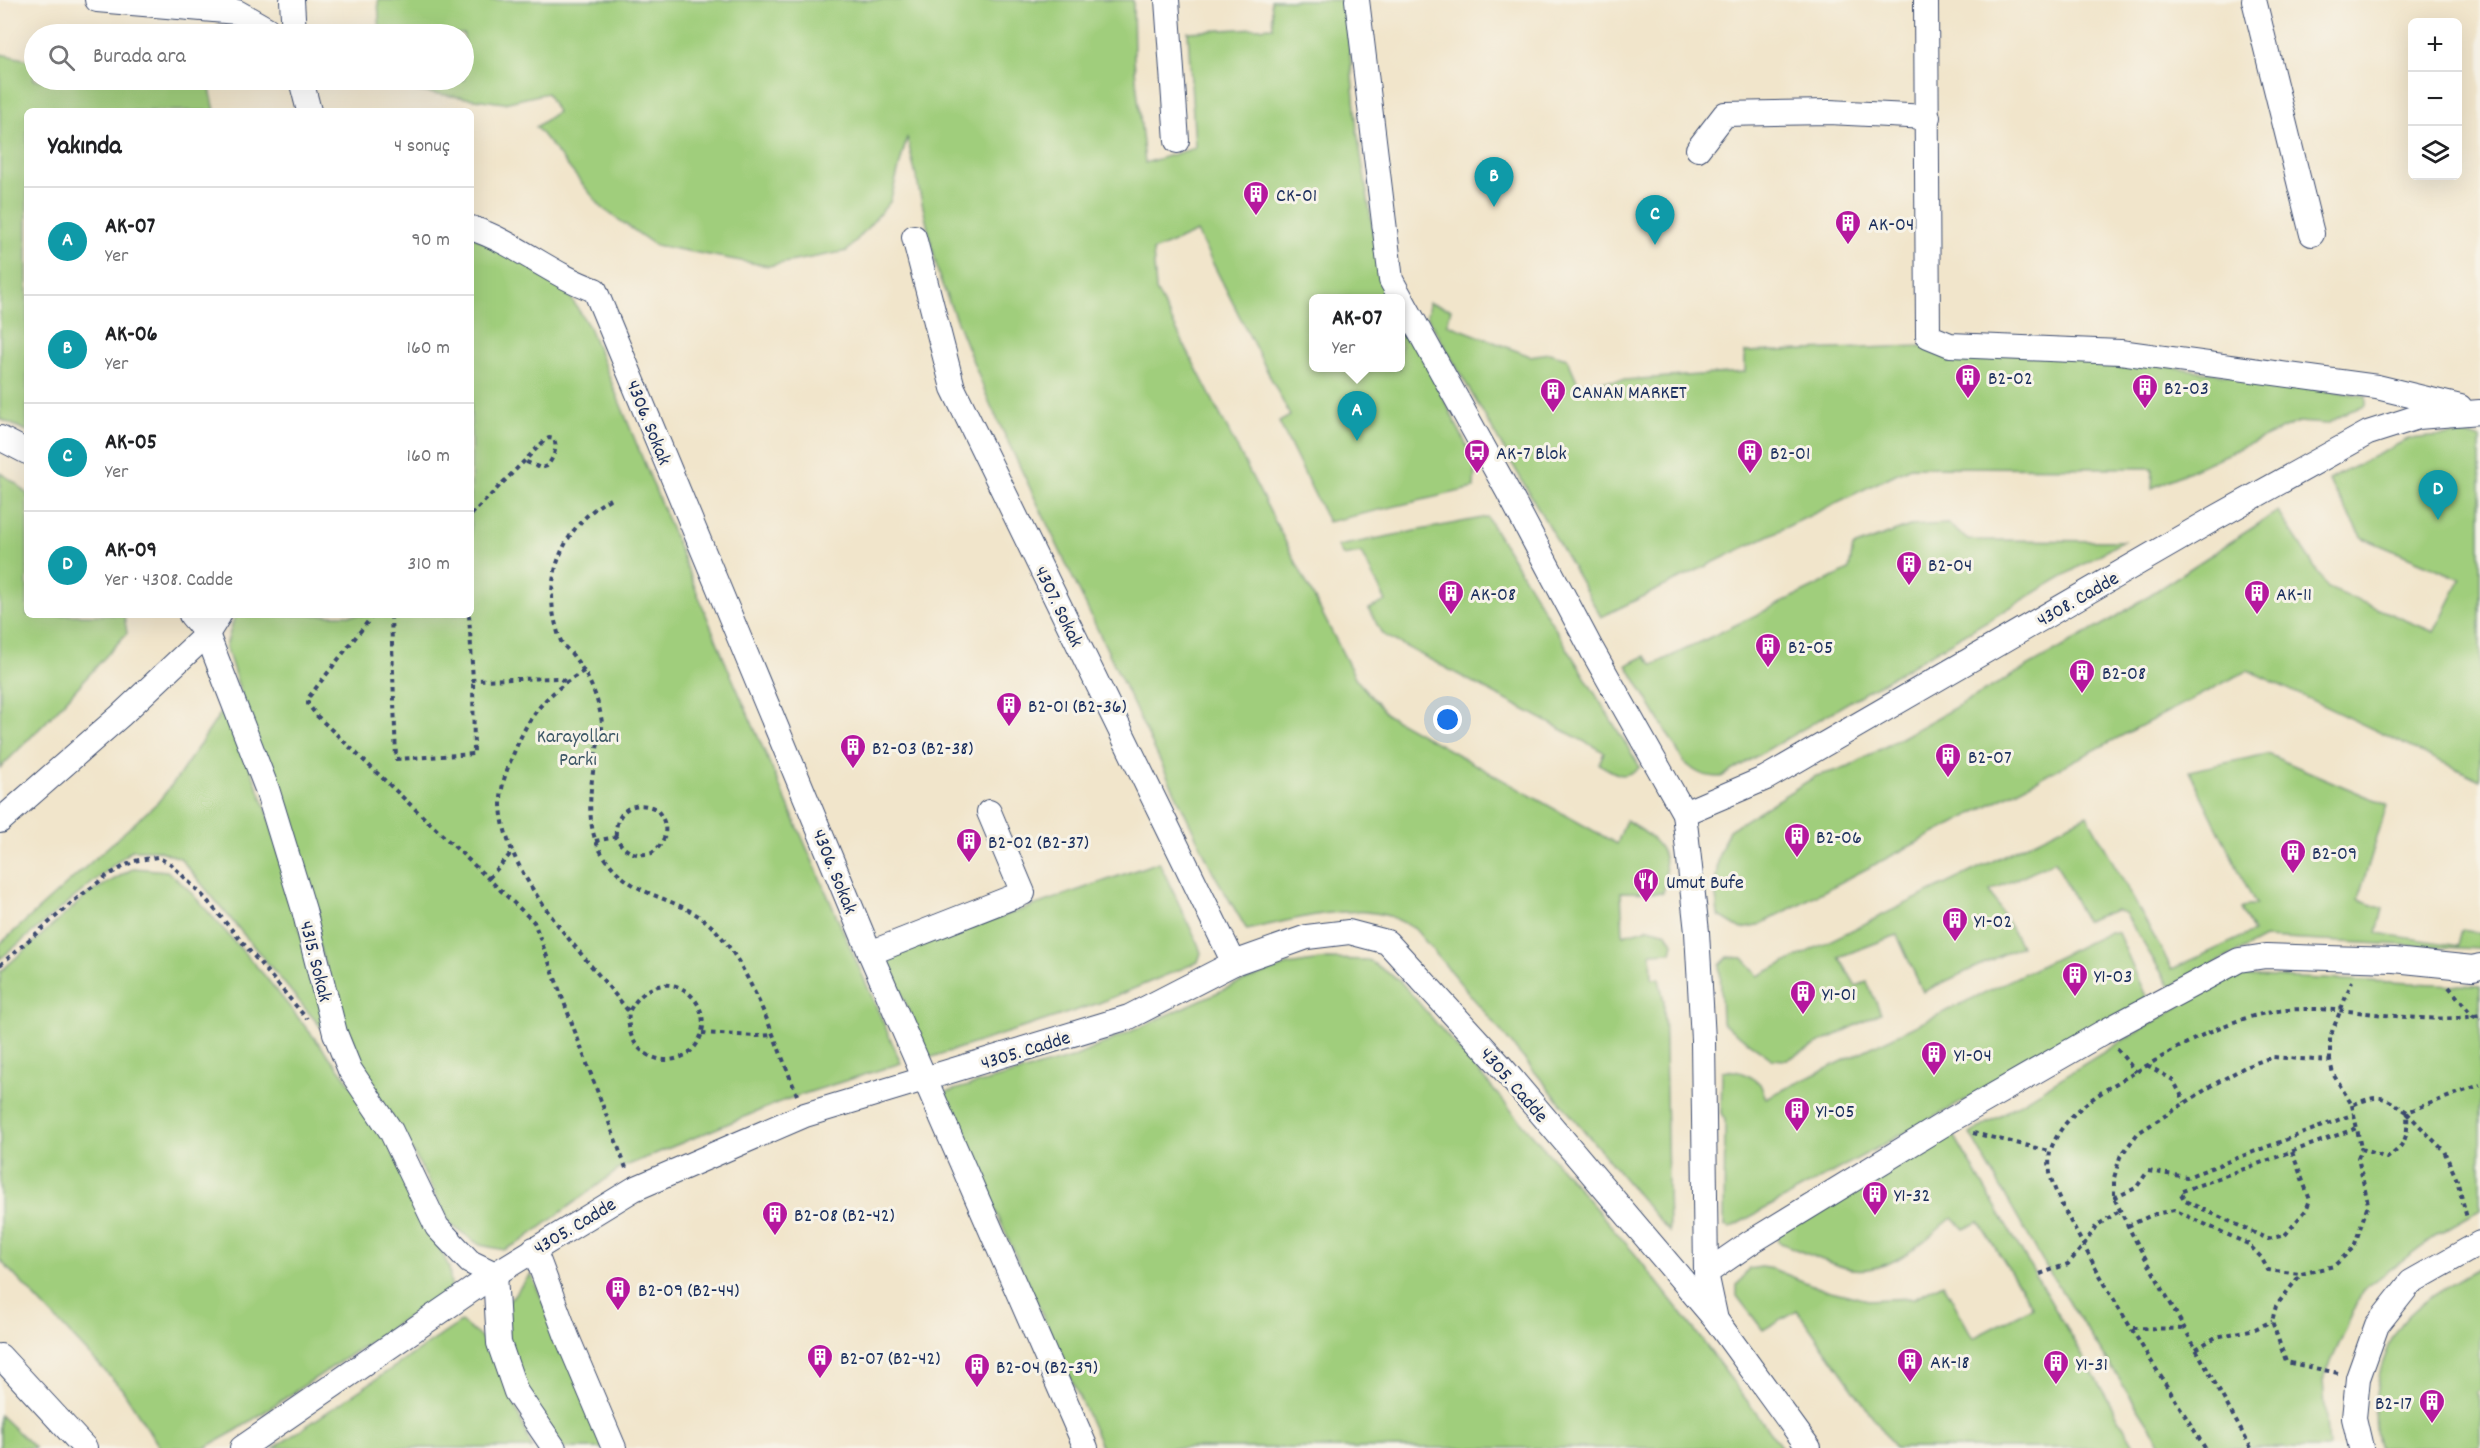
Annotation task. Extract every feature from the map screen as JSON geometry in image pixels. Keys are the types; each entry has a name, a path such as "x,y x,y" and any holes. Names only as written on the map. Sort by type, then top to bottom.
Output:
{"street":[{"path":"97,0 237,12 258,24"},
{"path":"292,0 293,24"},
{"path":"1167,0 1177,141"},
{"path":"1356,0 1391,280 1399,294"},
{"path":"1926,0 1928,336 1950,345 2120,352 2377,387 2480,412"},
{"path":"2254,0 2312,234"},
{"path":"304,90 308,108"},
{"path":"1698,149 1725,114 1829,112 1928,117"},
{"name":"4306. Sokak","path":"474,229 490,234 548,269 595,290 870,953 1086,1448"},
{"name":"4307. Sokak","path":"914,237 953,388 1234,963"},
{"path":"1405,305 1512,499 1592,651 1684,813 1697,932 1703,1040 1706,1273 1716,1320"},
{"name":"4308. Cadde","path":"1684,813 1766,778 2210,521 2368,433 2418,417 2480,412"},
{"path":"0,438 24,450"},
{"name":"4315. Sokak","path":"198,618 213,625 304,910 335,1033 350,1070 391,1131 437,1227 470,1262 495,1274"},
{"path":"0,820 120,716 213,625"},
{"path":"870,953 1023,893 988,812"},
{"name":"4305. Cadde","path":"242,1448 495,1274 634,1189 805,1115 1129,1017 1234,963 1307,938 1349,932 1387,942 1499,1064 1716,1320 1809,1448"},
{"path":"1706,1273 1751,1242 1957,1116 2103,1033 2239,960 2266,956 2435,963 2473,968 2480,966"},
{"path":"2361,1448 2354,1418 2358,1378 2378,1325 2411,1282 2480,1243"},
{"path":"534,1249 567,1336 614,1448"},
{"path":"495,1274 499,1343 516,1392 554,1448"},
{"path":"0,1356 85,1448"},
{"path":"536,1423 540,1448"}],"path":[{"path":"474,511 544,440 554,439 556,444 547,466 542,468 524,461"},
{"path":"610,499 577,525 559,556 552,590 556,626 562,643 584,671 599,706 603,726 592,784 595,841 603,855 623,879 636,888 691,912 708,923 724,941 756,996 805,1115"},
{"path":"371,618 308,698 308,704 317,716 534,922 634,1189"},
{"path":"391,618 396,759 474,754 469,618"},
{"path":"584,671 566,682 539,706 520,738 506,771 501,801 507,838 542,903 629,1012"},
{"path":"473,680 559,678 566,682"},
{"path":"648,805 656,809 665,823 664,841 652,853 634,855 626,851 616,837 618,819 630,807 648,805"},
{"path":"595,841 616,837"},
{"path":"489,878 513,851"},
{"path":"0,964 108,875 134,861 157,857 171,864 205,898 312,1025"},
{"path":"2128,1226 2152,1215 2174,1210 2248,1244 2261,1257 2268,1270 2301,1274 2334,1266 2354,1247 2368,1204 2358,1158 2361,1149 2352,1105 2333,1074 2330,1061 2330,1037 2338,1011 2362,959"},
{"path":"2435,963 2450,988 2474,1016"},
{"path":"670,985 681,988 697,1002 701,1012 702,1033 690,1051 681,1057 671,1060 650,1058 634,1044 629,1034 629,1012 634,1003 649,988 670,985"},
{"path":"2205,1448 2084,1245 2051,1178 2050,1151 2068,1119 2112,1085 2185,1043 2247,1016 2287,1010 2338,1011 2429,1018 2480,1017"},
{"path":"702,1033 772,1035"},
{"path":"2103,1033 2136,1072"},
{"path":"2251,1448 2128,1226 2114,1198 2114,1178 2120,1157 2138,1133 2245,1067 2272,1057 2330,1061"},
{"path":"2147,1065 2173,1080 2186,1102"},
{"path":"2407,1112 2480,1084"},
{"path":"2352,1105 2372,1096 2390,1100 2407,1112 2444,1151 2457,1180 2467,1218"},
{"path":"2361,1149 2387,1158 2398,1150 2408,1134 2407,1112"},
{"path":"2114,1198 2136,1188 2148,1171 2187,1177 2354,1114"},
{"path":"1957,1116 1965,1131 2050,1151"},
{"path":"2292,1152 2310,1200 2306,1210 2285,1235 2268,1239 2185,1201 2180,1192 2357,1128"},
{"path":"2040,1274 2068,1263 2084,1245 2096,1226 2121,1210"},
{"path":"2301,1274 2276,1306 2272,1321 2286,1362 2358,1378"},
{"path":"2196,1349 2216,1337 2255,1329 2272,1321"},
{"path":"2132,1328 2185,1329"}],"green space":[{"path":"378,0 1133,0 1134,60 1145,163 1195,148 1188,32 1273,27 1271,0 1345,0 1357,131 1378,261 1393,294 1309,294 1309,372 1405,372 1405,319 1475,463 1474,488 1328,522 1279,422 1290,416 1197,232 1153,251 1156,290 1356,679 1387,715 1617,844 1626,820 1647,834 1660,848 1666,866 1663,893 1621,892 1623,935 1649,928 1667,933 1673,943 1671,952 1651,953 1652,979 1659,979 1664,1001 1669,1232 1415,929 1389,916 1352,911 1297,918 1247,930 1214,874 990,404 939,277 907,137 890,202 847,251 768,266 655,245 602,208 536,127 557,112 547,93 504,103 415,91 474,90 474,24 379,24"},
{"path":"0,54 24,59 24,90 210,90 214,108 24,108 24,430 0,419"},
{"name":"Karayolları Parkı","path":"474,237 527,265 570,296 589,327 727,666 901,1063 785,1100 621,1168 522,1241 504,1250 480,1245 451,1225 411,1148 353,1055 226,646 234,618 474,618"},
{"path":"1429,303 1451,309 1447,324 1530,356 1549,353 1567,358 1578,383 1745,372 1745,352 1922,346 2119,359 2366,396 2366,406 2350,411 2327,424 2298,422 2152,488 2153,468 1910,467 1601,617 1427,316"},
{"path":"2452,435 2480,438 2480,780 2248,670 1757,926 1741,929 1718,915 1715,886 1719,855 1729,830 1816,776 1849,767 2116,617 2278,511 2328,588 2434,632 2461,579 2363,538 2328,480 2408,439"},
{"path":"0,473 24,491 24,618 124,618 127,633 46,722 0,768"},
{"path":"1487,517 1640,767 1629,774 1610,771 1599,764 1604,752 1382,634 1369,609 1386,601 1361,553 1343,556 1338,546"},
{"path":"1948,524 1968,540 2123,541 1721,777 1701,774 1684,762 1627,665 1645,656 1653,665 1849,570 1853,547 1910,526"},
{"path":"226,705 270,819 329,1037 180,858 157,850 132,850 0,959 0,944 158,802 178,777"},
{"path":"2267,754 2387,805 2358,900 2383,909 2377,933 2458,946 2462,930 2480,933 2480,949 2264,938 2170,987 2125,913 2116,910 2085,921 2055,861 1990,891 2021,946 1923,992 1897,935 1839,957 1856,986 1867,982 1881,1013 1786,1060 1772,1059 1722,1023 1720,965 1728,957 1743,958 1758,976 2087,815 2172,969 2253,932 2241,909 2248,905 2256,905 2189,771"},
{"path":"1159,862 1198,944 1201,953 1198,962 1099,1003 929,1058 887,960 892,955"},
{"path":"134,868 167,871 187,888 264,975 332,1060 373,1113 449,1267 452,1295 403,1320 237,1430 205,1448 160,1448 122,1389 0,1260 0,972 88,894"},
{"path":"2110,932 2118,933 2148,1001 1730,1228 1724,1226 1725,1120 1721,1113 1722,1071 1736,1071 1752,1078 1760,1084 1766,1098"},
{"path":"1327,959 1368,960 1399,980 1635,1254 1782,1448 1102,1448 946,1100 946,1092 1072,1058 1236,984 1288,965"},
{"path":"2230,975 2480,986 2480,1210 2439,1233 2363,1290 2323,1380 2328,1448 2164,1448 2048,1270 1970,1134"},
{"path":"1951,1136 1955,1137 2136,1448 1895,1448 1797,1310 1763,1330 1737,1296 1737,1285 1749,1269 1761,1267 1773,1269 1822,1289 1868,1300 1914,1298 1943,1283 1973,1338 2033,1307 1979,1222 1964,1229 1953,1217 1907,1254 1881,1266 1867,1269 1852,1269 1836,1265 1778,1242 1779,1232"},
{"path":"2480,1268 2480,1390 2476,1392 2480,1400 2480,1448 2379,1448 2374,1426 2375,1403 2382,1363 2390,1343 2399,1327 2411,1313 2441,1291"},
{"path":"531,1274 607,1448 563,1448 532,1404 507,1336 508,1302"},
{"path":"461,1322 491,1345 532,1448 274,1448"},
{"path":"0,1415 35,1448 0,1448"}],"place":[{"name":"AK-06","path":"1494,207"},
{"name":"CK-01","path":"1256,217"},
{"name":"AK-05","path":"1655,245"},
{"name":"AK-04","path":"1848,246"},
{"name":"B2-02","path":"1968,400"},
{"name":"B2-03","path":"2145,410"},
{"name":"CANAN MARKET","path":"1553,414"},
{"name":"AK-07","path":"1357,441"},
{"name":"AK-7 Blok","path":"1477,475"},
{"name":"B2-01","path":"1750,475"},
{"name":"AK-09","path":"2438,520"},
{"name":"B2-04","path":"1909,587"},
{"name":"AK-08","path":"1451,616"},
{"name":"AK-11","path":"2257,616"},
{"name":"B2-05","path":"1768,669"},
{"name":"B2-08","path":"2082,695"},
{"name":"B2-01 (B2-36)","path":"1009,728"},
{"name":"B2-03 (B2-38)","path":"853,770"},
{"name":"B2-07","path":"1948,779"},
{"name":"B2-06","path":"1797,859"},
{"name":"B2-02 (B2-37)","path":"969,864"},
{"name":"B2-09","path":"2293,875"},
{"name":"Umut Bufe","path":"1646,904"},
{"name":"Y1-02","path":"1955,943"},
{"name":"Y1-03","path":"2075,998"},
{"name":"Y1-01","path":"1803,1016"},
{"name":"Y1-04","path":"1934,1077"},
{"name":"Y1-05","path":"1797,1133"},
{"name":"Y1-32","path":"1875,1217"},
{"name":"B2-08 (B2-42)","path":"775,1237"},
{"name":"B2-09 (B2-44)","path":"618,1312"},
{"name":"B2-07 (B2-42)","path":"820,1380"},
{"name":"AK-18","path":"1910,1384"},
{"name":"Y1-31","path":"2056,1386"},
{"name":"B2-04 (B2-39)","path":"977,1389"},
{"name":"B2-17","path":"2432,1425"}]}
